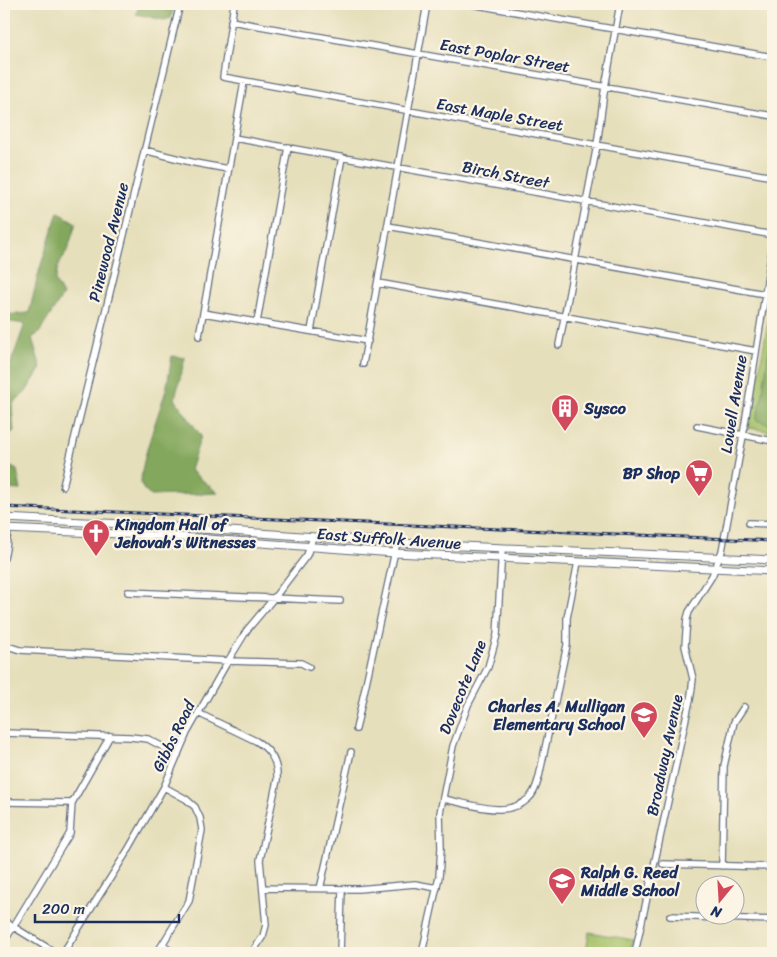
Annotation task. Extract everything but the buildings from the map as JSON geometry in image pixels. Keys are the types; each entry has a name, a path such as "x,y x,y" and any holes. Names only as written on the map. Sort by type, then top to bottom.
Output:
{"main road":[{"name":"East Suffolk Avenue","path":"4,518 502,548 773,560"},
{"name":"East Suffolk Avenue","path":"6,529 158,536 394,553 773,571"}],"street":[{"name":"Pinewood Avenue","path":"63,486 180,4"},
{"path":"231,21 234,4"},
{"path":"363,364 427,4"},
{"path":"471,4 773,57"},
{"path":"559,345 597,145 620,4"},
{"name":"East Poplar Street","path":"231,21 773,116"},
{"name":"East Maple Street","path":"231,21 223,77 773,177"},
{"path":"199,336 244,82"},
{"name":"Birch Street","path":"234,138 773,236"},
{"path":"257,322 288,148"},
{"path":"144,150 228,169"},
{"path":"311,331 342,157"},
{"path":"388,226 765,294"},
{"name":"Lowell Avenue","path":"716,568 720,558 743,436 773,243"},
{"path":"378,283 756,351"},
{"path":"203,313 368,341"},
{"path":"697,426 773,441"},
{"path":"749,523 773,524"},
{"path":"4,558 6,529"},
{"name":"Gibbs Road","path":"63,953 128,850 164,787 198,713 228,661 247,630 300,564 310,547 313,537"},
{"path":"356,729 397,542"},
{"name":"Dovecote Lane","path":"422,953 437,888 440,863 439,824 454,746 468,705 482,680 493,653 500,615 502,548"},
{"path":"443,799 501,810 520,805 530,798 539,777 567,645 567,618 578,562"},
{"name":"Broadway Avenue","path":"635,953 691,695 692,679 685,646 687,619 689,612 716,568"},
{"path":"128,592 340,601"},
{"path":"4,645 20,650 301,663 309,667"},
{"path":"722,866 724,766 734,722 744,707"},
{"path":"198,713 265,746 274,758 278,769 260,860 266,925 263,936 252,953"},
{"path":"4,733 148,739 178,754"},
{"path":"4,942 70,833 72,803 110,736"},
{"path":"320,889 351,752"},
{"path":"157,953 189,901 202,830 200,818 195,807 186,799 164,787"},
{"path":"4,802 72,803"},
{"path":"663,864 773,867"},
{"path":"263,888 342,889 415,884 437,888"},
{"path":"340,953 342,889"},
{"path":"670,916 773,920"},
{"path":"4,921 56,953"},
{"path":"162,945 174,953"}],"green space":[{"path":"140,4 174,4 171,18 164,20 136,14"},
{"path":"58,212 76,223 68,249 58,267 55,281 63,295 39,333 32,338 41,368 25,393 14,402 12,408 14,431 4,443 4,382 25,324 4,321 4,315 29,313 40,268"},
{"path":"773,296 773,432 744,427 756,387"},
{"path":"773,322 773,426 756,420 762,398"},
{"path":"172,356 185,358 175,399 201,436 190,470 218,493 152,496 148,494 141,484 143,464 166,391"},
{"path":"4,463 17,470 21,490 4,489"},
{"path":"589,932 633,940 631,953 586,953"}],"railway":[{"path":"4,507 773,541"}],"place":[{"name":"Sysco","path":"565,432"},
{"name":"BP Shop","path":"699,497"},
{"name":"Kingdom Hall of Jehovah’s Witnesses","path":"96,557"},
{"name":"Charles A. Mulligan Elementary School","path":"644,739"},
{"name":"Ralph G. Reed Middle School","path":"562,905"}]}
